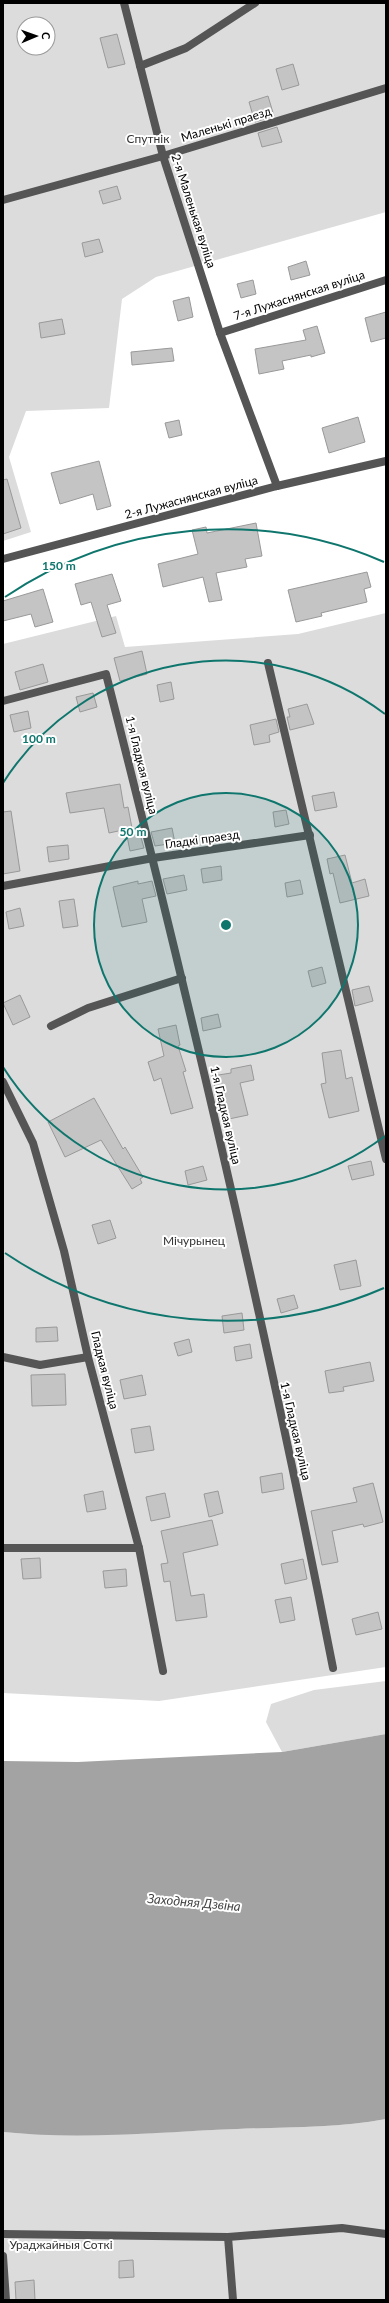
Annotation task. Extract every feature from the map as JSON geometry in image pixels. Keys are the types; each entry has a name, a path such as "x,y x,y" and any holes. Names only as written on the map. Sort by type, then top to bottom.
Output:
{"street":[{"name":"2-я Маленькая вуліца","path":"124,3 163,156 220,333 277,486"},
{"path":"140,66 186,48 255,3"},
{"name":"Маленькі праезд","path":"3,200 163,156 386,88"},
{"name":"7-я Лужаснянская вуліца","path":"220,333 386,280"},
{"name":"2-я Лужаснянская вуліца","path":"3,559 277,486 386,461"},
{"path":"268,663 386,1159"},
{"name":"1-я Гладкая вуліца","path":"3,701 106,674 182,978 306,1530 333,1668"},
{"name":"Гладкі праезд","path":"3,886 153,858 310,835"},
{"path":"50,1026 88,1008 182,978"},
{"name":"Гладкая вуліца","path":"3,1082 32,1144 64,1251 88,1357 139,1548 163,1671"},
{"path":"3,1357 40,1365 88,1357"},
{"path":"3,1548 139,1548"},
{"path":"3,2234 228,2237 342,2228 386,2234"},
{"path":"228,2237 233,2300"},
{"path":"3,2256 6,2300"}],"green space":[{"name":"Спутнік","path":"3,3 386,3 386,212 156,277 122,299 109,408 26,411 9,457 31,532 3,541"},
{"name":"Мічурынец","path":"386,613 386,1667 159,1701 3,1693 3,644 116,616 125,647 298,634"},
{"path":"386,1681 386,1734 282,1752 266,1722 271,1704 314,1690"},
{"name":"Ураджайныя Соткі","path":"386,2119 386,2300 3,2300 3,2132 91,2135 331,2126"}],"water":[{"name":"Заходняя Дзвіна","path":"386,1734 386,2119 331,2126 120,2135 62,2135 3,2132 3,1761 78,1762 282,1752"}],"building":[{"path":"117,34 125,64 108,68 100,38"},
{"path":"293,64 299,85 282,90 276,69"},
{"path":"268,96 274,116 255,122 249,102"},
{"path":"277,127 282,142 262,147 258,133"},
{"path":"117,186 121,199 103,204 99,191"},
{"path":"99,239 103,252 85,257 82,243"},
{"path":"306,261 310,275 291,280 288,267"},
{"path":"253,280 256,294 241,298 237,284"},
{"path":"189,297 193,317 178,321 173,301"},
{"path":"386,312 386,338 371,342 365,318"},
{"path":"62,319 65,334 41,338 39,323"},
{"path":"317,326 325,353 311,357 311,355 282,361 284,369 259,374 255,349 306,340 303,330"},
{"path":"172,348 174,361 132,365 131,352"},
{"path":"358,417 365,442 329,453 322,428"},
{"path":"179,420 182,435 169,438 165,423"},
{"path":"99,461 111,506 97,510 93,494 60,504 51,473"},
{"path":"7,479 21,528 3,534 3,480"},
{"path":"256,523 262,556 245,559 247,567 216,573 222,600 209,602 203,577 163,587 158,564 198,554 192,530 206,527 207,533"},
{"path":"367,572 371,587 364,589 367,602 321,613 322,616 296,622 288,590"},
{"path":"112,574 121,601 107,605 116,633 102,637 91,602 81,605 75,584"},
{"path":"43,589 53,622 35,627 31,614 3,621 3,601"},
{"path":"142,651 147,674 120,681 114,658"},
{"path":"43,664 48,682 20,690 15,672"},
{"path":"171,682 174,699 160,702 157,685"},
{"path":"93,693 97,707 80,712 76,697"},
{"path":"307,704 314,724 290,730 287,717 290,717 288,709"},
{"path":"28,711 31,728 14,732 10,715"},
{"path":"276,719 279,732 269,735 270,742 254,745 250,725"},
{"path":"120,784 124,808 128,807 132,828 109,833 104,808 70,813 66,793"},
{"path":"334,792 337,807 315,811 312,796"},
{"path":"286,810 289,824 275,827 273,812"},
{"path":"11,811 20,871 3,874 3,812"},
{"path":"172,828 175,843 155,846 151,832"},
{"path":"140,834 144,848 130,851 127,836"},
{"path":"68,845 69,859 49,862 47,847"},
{"path":"345,855 352,883 365,879 369,896 340,903 333,873 330,874 327,859"},
{"path":"221,866 222,880 203,883 201,869"},
{"path":"184,875 187,890 167,894 163,879"},
{"path":"300,880 303,894 287,897 285,883"},
{"path":"138,881 138,884 152,881 156,896 142,899 147,922 122,927 113,887"},
{"path":"74,899 78,926 63,928 59,901"},
{"path":"20,908 24,926 9,929 6,912"},
{"path":"322,967 326,983 312,987 308,971"},
{"path":"369,986 373,1001 355,1006 352,990"},
{"path":"20,995 30,1017 13,1025 3,1003"},
{"path":"218,1014 221,1027 203,1031 201,1018"},
{"path":"176,1025 180,1045 178,1046 186,1071 183,1072 193,1108 171,1114 161,1078 154,1081 148,1062 164,1056 158,1029"},
{"path":"341,1050 346,1079 352,1077 359,1111 329,1118 321,1084 326,1083 322,1053"},
{"path":"251,1065 254,1080 240,1083 248,1115 224,1120 212,1076 231,1073 231,1069"},
{"path":"94,1098 123,1149 125,1147 143,1177 140,1179 142,1183 132,1189 101,1140 65,1157 48,1122"},
{"path":"371,1161 374,1175 352,1180 348,1166"},
{"path":"203,1166 207,1180 188,1185 185,1171"},
{"path":"110,1220 116,1238 98,1244 92,1225"},
{"path":"356,1260 361,1286 340,1290 334,1265"},
{"path":"294,1295 298,1308 281,1313 277,1299"},
{"path":"242,1313 244,1330 224,1333 222,1316"},
{"path":"57,1327 58,1341 36,1342 36,1328"},
{"path":"189,1339 192,1352 178,1356 174,1343"},
{"path":"250,1344 252,1358 236,1361 234,1347"},
{"path":"370,1362 374,1381 343,1387 344,1391 329,1393 325,1371"},
{"path":"65,1374 66,1405 32,1406 31,1375"},
{"path":"142,1375 146,1395 124,1399 120,1380"},
{"path":"150,1426 154,1450 135,1453 131,1429"},
{"path":"282,1473 284,1489 262,1493 260,1477"},
{"path":"373,1483 383,1522 364,1527 363,1524 332,1531 338,1562 322,1565 311,1511 357,1502 353,1488"},
{"path":"103,1491 106,1509 87,1512 84,1495"},
{"path":"218,1491 223,1513 209,1517 204,1494"},
{"path":"165,1493 170,1517 151,1521 146,1497"},
{"path":"212,1520 218,1545 183,1553 191,1596 204,1594 207,1617 176,1621 170,1581 164,1582 161,1564 168,1563 161,1531"},
{"path":"40,1558 41,1578 23,1579 21,1559"},
{"path":"303,1559 307,1579 285,1584 281,1564"},
{"path":"126,1569 127,1586 105,1588 103,1571"},
{"path":"291,1597 295,1620 280,1623 275,1600"},
{"path":"378,1612 382,1629 356,1635 352,1619"},
{"path":"133,2260 134,2277 119,2278 119,2261"},
{"path":"34,2280 35,2300 16,2300 15,2282"}]}
